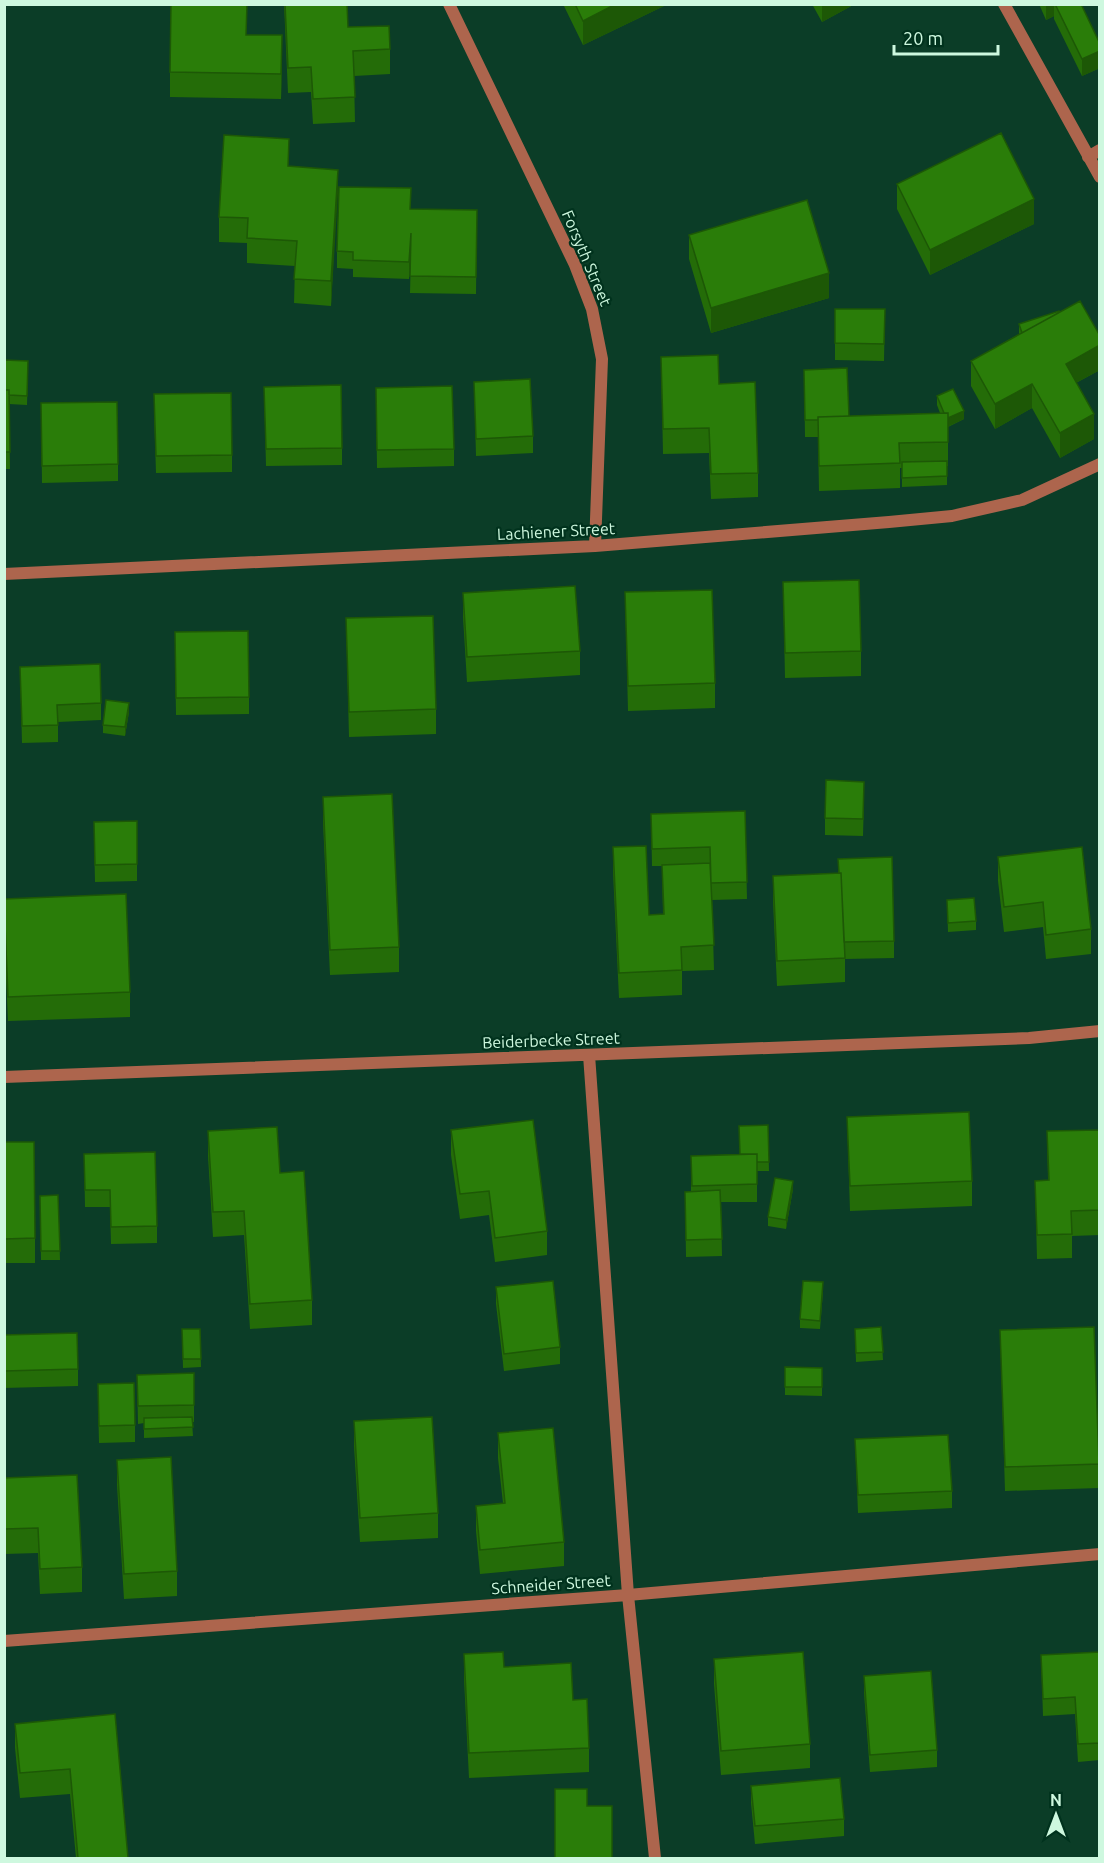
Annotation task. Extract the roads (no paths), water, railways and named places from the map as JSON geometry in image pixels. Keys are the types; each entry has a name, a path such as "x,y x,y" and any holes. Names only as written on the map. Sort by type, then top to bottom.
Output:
{"street":[{"name":"Forsyth Street","path":"449,4 575,265 592,309 602,358 595,546"},
{"path":"1004,4 1100,177"},
{"path":"1088,157 1100,150"},
{"name":"Lachiener Street","path":"4,574 595,546 952,516 1022,500 1100,464"},
{"name":"Beiderbecke Street","path":"4,1077 1029,1038 1100,1031"},
{"path":"590,1055 628,1595 655,1858"},
{"name":"Schneider Street","path":"4,1641 628,1595 1100,1554"}]}
